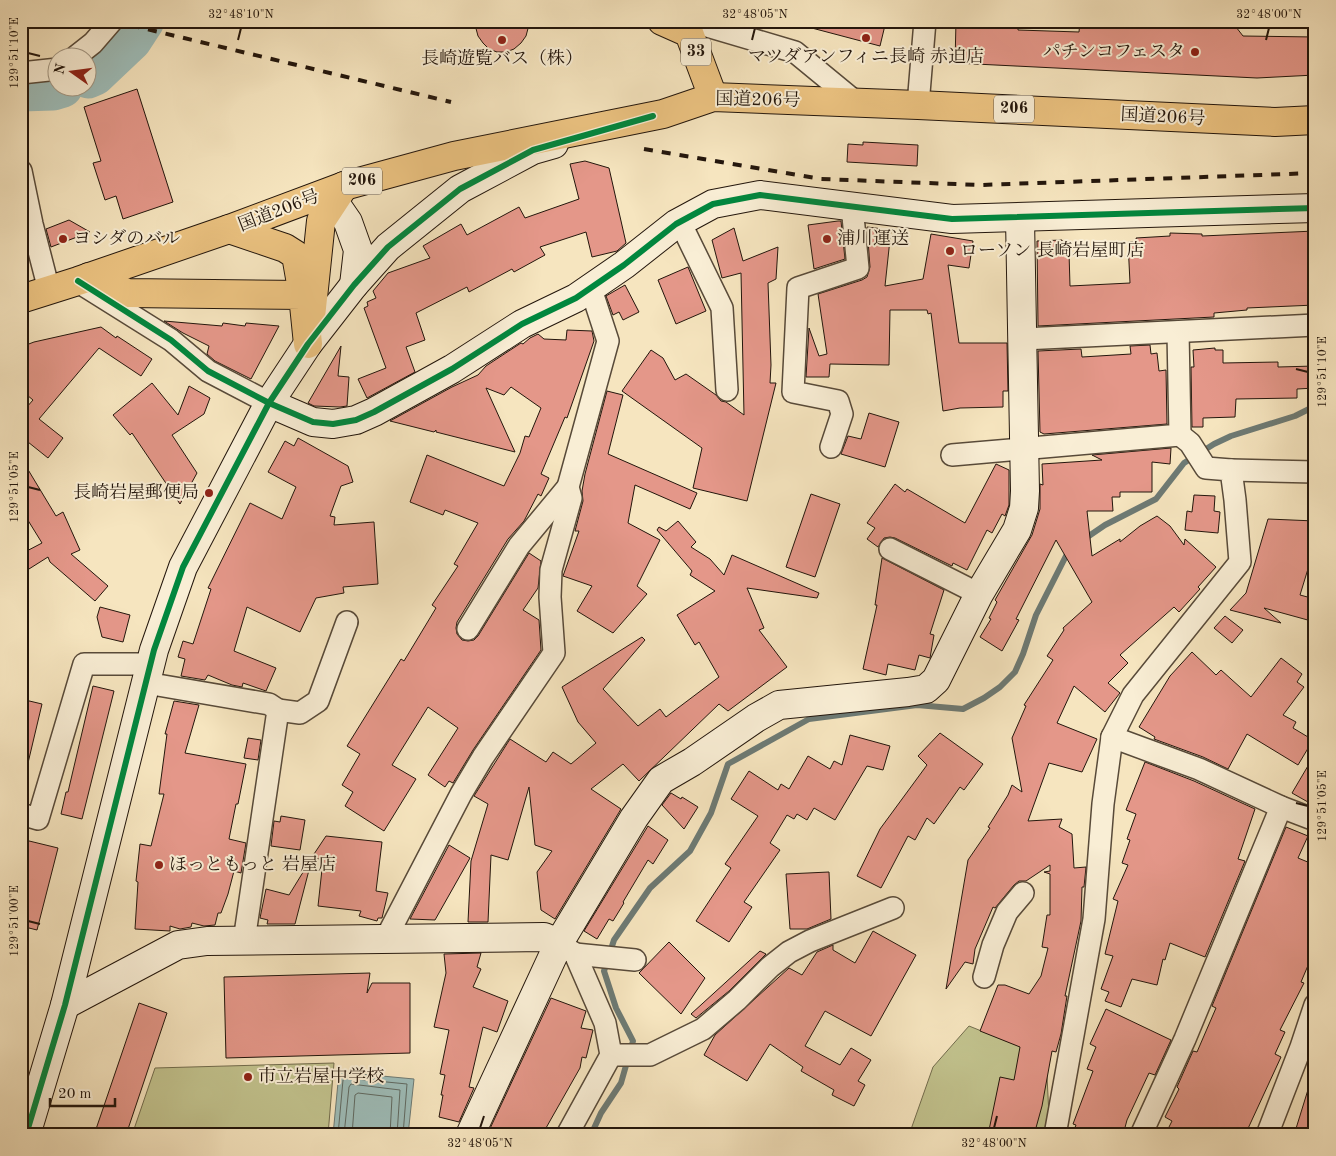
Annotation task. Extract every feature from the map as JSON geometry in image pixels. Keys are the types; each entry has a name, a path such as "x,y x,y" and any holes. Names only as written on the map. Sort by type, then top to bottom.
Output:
{"main road":[{"name":"33","path":"662,21 689,33 713,98"},
{"name":"国道206号","path":"21,299 454,156 663,114 713,98 918,105 1275,122 1315,120"},
{"path":"308,344 321,221 328,197"},
{"path":"229,229 285,248 296,255 303,295 308,344"},
{"path":"83,279 127,293 303,295"}],"street":[{"path":"87,48 94,43 112,21"},
{"path":"690,21 796,52 857,103"},
{"path":"918,105 925,21"},
{"path":"21,73 48,69"},
{"path":"27,1119 65,1005 167,609 183,567 269,403 308,344 354,285 388,247 460,189 533,150 653,116"},
{"path":"21,171 49,290"},
{"path":"83,279 171,340 208,371 269,403 313,422 333,424 356,420 374,412 452,369 522,324 576,298 680,222 713,204 760,195 952,219 1315,208"},
{"path":"328,197 348,222 358,250 354,285"},
{"path":"831,447 842,414 838,401 793,392 798,288 858,268 852,206"},
{"path":"470,1135 634,818 661,780 779,705 926,688 936,680 979,594 1017,530 1024,508 1020,218"},
{"path":"680,222 722,308 727,390"},
{"path":"468,629 519,546 568,488 608,341 591,288"},
{"path":"1023,339 1315,325"},
{"path":"1178,332 1185,439 1203,461 1206,468 1315,472"},
{"path":"952,454 1185,439"},
{"path":"1055,1135 1094,919 1103,804 1112,737 1133,694 1240,562 1231,470"},
{"path":"385,940 483,757 554,653 550,597 551,570 571,498 568,488"},
{"path":"890,549 979,594"},
{"path":"21,814 38,819 84,664 149,674 269,704 278,710 300,713 318,701 347,622"},
{"path":"244,941 278,710"},
{"path":"1112,737 1199,769 1281,807 1315,820"},
{"path":"1141,1135 1185,1039 1281,807"},
{"path":"984,977 993,946 1007,912 1023,893"},
{"path":"611,1055 650,1055 703,1029 789,952 810,941 893,908"},
{"path":"65,1005 178,945 207,941 544,937 567,949 635,960"},
{"path":"567,949 605,1023 611,1055 567,1135"},
{"path":"1267,1135 1315,1005"}],"green space":[{"path":"969,1026 1046,1057 1050,1135 909,1135 933,1067"},
{"path":"334,1063 328,1135 132,1135 155,1068"}],"water":[{"path":"339,1072 414,1079 408,1135 333,1135"}],"building":[{"name":"長崎遊覧バス（株）","path":"474,21 530,21 526,36 521,43 514,49 506,52 497,52 489,49 483,43 478,36"},
{"name":"マツダアンフィニ長崎 赤迫店","path":"809,21 886,21 880,46 808,27"},
{"name":"パチンコフェスタ","path":"956,21 1018,21 1018,30 1079,32 1080,21 1222,21 1222,28 1236,27 1243,36 1315,37 1315,75 1257,78 955,63"},
{"path":"137,89 173,202 123,219 116,196 105,200 93,163 101,161 84,107"},
{"path":"863,142 918,145 917,166 847,162 848,144 863,145"},
{"path":"585,161 609,168 626,243 617,251 592,257 586,232 540,247 545,255 514,272 512,269 469,292 467,287 416,313 425,340 406,347 415,372 367,398 358,379 386,368 364,308 368,306 367,302 376,298 373,291 388,273 430,258 423,246 461,224 467,235 519,207 525,218 579,199 570,164"},
{"name":"ヨシダのバル","path":"69,220 90,232 51,247 46,229"},
{"name":"浦川運送","path":"841,221 845,259 814,269 808,225"},
{"path":"867,227 891,230 885,286 923,279 931,234 973,241 969,268 948,265 959,343 1007,343 1008,391 1003,391 1003,407 960,408 943,411 931,313 928,314 927,310 890,310 889,365 830,364 829,377 806,377 809,328 819,356 827,354 818,294 867,277 870,267"},
{"path":"734,228 743,261 778,247 776,279 768,283 770,383 776,383 747,501 693,488 702,448 622,391 651,350 663,358 675,380 686,374 716,395 721,401 726,402 744,415 741,273 722,278 712,240"},
{"path":"1315,231 1315,305 1247,308 1247,310 1214,313 1214,317 1038,326 1037,241 1062,240 1063,253 1069,252 1070,286 1130,283 1128,242 1137,242 1136,238 1170,236 1170,233 1202,234 1202,236"},
{"path":"23,238 27,256 21,258 21,239"},
{"path":"688,267 706,311 676,324 658,280"},
{"path":"625,285 639,312 623,320 619,312 613,315 606,296"},
{"path":"164,321 222,326 223,323 245,326 246,323 279,326 251,379 215,361 207,354 209,346"},
{"path":"101,327 152,359 141,376 99,348 39,419 63,438 48,458 23,438 21,440 21,404 26,408 33,400 21,390 21,347 34,342"},
{"path":"567,330 592,331 594,341 567,418 565,417 541,474 549,478 541,496 538,494 524,521 508,539 457,622 456,628 457,634 462,640 474,640 478,636 529,553 541,561 538,588 523,610 539,620 541,650 473,750 453,783 449,781 445,787 428,775 458,728 428,707 392,765 416,779 384,831 345,806 353,792 342,785 360,754 347,746 401,659 404,661 436,608 432,605 458,566 454,564 478,523 445,510 443,515 410,502 427,455 504,486 520,453 525,436 529,437 541,408 511,387 504,395 486,388 515,452 436,432 436,430 434,432 390,421 478,375 486,366 530,338 538,334 544,339 566,340"},
{"path":"1150,345 1151,354 1157,353 1159,371 1166,370 1167,424 1044,434 1040,432 1038,351 1081,349 1082,357 1131,354 1130,346"},
{"path":"341,346 338,376 349,377 347,406 314,406 308,403"},
{"path":"1215,348 1215,350 1223,350 1223,363 1278,362 1278,367 1315,366 1315,388 1297,389 1297,398 1236,399 1235,417 1203,418 1203,427 1192,427 1191,367 1194,367 1193,350"},
{"path":"152,383 178,415 189,386 210,398 204,414 172,435 197,473 180,504 132,433 130,435 113,415"},
{"path":"607,391 623,395 608,454 697,493 690,509 635,485 628,523 660,540 637,586 647,594 613,633 577,611 592,586 563,576 579,531 575,531 583,501 582,491 585,474"},
{"path":"869,413 899,422 885,467 841,454 848,436 861,439"},
{"path":"298,438 348,466 353,482 341,486 330,516 335,517 334,525 374,522 378,584 343,587 344,593 316,598 300,632 247,607 234,651 276,668 266,691 243,683 242,687 232,685 208,675 205,680 181,676 185,659 178,657 183,641 193,644 211,589 208,588 250,503 282,519 296,487 268,472 285,441 294,446"},
{"path":"1171,448 1170,464 1152,462 1152,492 1120,492 1120,497 1112,497 1113,511 1087,511 1092,556 1120,539 1120,542 1140,526 1157,516 1170,526 1184,545 1185,539 1216,567 1198,587 1200,589 1179,612 1174,607 1120,655 1128,663 1108,683 1120,693 1105,712 1074,686 1057,723 1097,739 1082,772 1049,763 1028,821 1062,819 1059,827 1072,834 1074,868 1086,867 1084,887 1082,887 1081,921 1065,996 1067,996 1061,1034 1056,1052 1052,1051 1042,1106 1034,1135 988,1135 1000,1077 1014,1080 1020,1047 980,1031 998,985 1005,985 1029,994 1041,976 1048,948 1042,947 1047,915 1050,915 1050,874 1044,872 1050,871 1050,865 1026,881 1019,881 995,908 993,907 975,949 973,964 965,962 946,989 968,860 990,828 988,827 1012,785 1022,792 1012,738 1026,706 1024,705 1053,660 1047,656 1064,630 1063,628 1092,602 1056,540 1016,619 1019,620 1002,651 980,637 991,619 989,618 997,602 995,600 1032,535 1040,509 1040,484 1043,485 1042,464 1102,460 1092,455"},
{"path":"21,458 56,516 63,512 80,550 71,554 108,586 95,601 50,562 48,557 21,574 21,554 42,543 21,509"},
{"path":"996,464 1009,470 1009,505 1005,516 1002,514 992,533 987,530 967,570 953,563 952,566 895,538 884,538 878,547 867,539 875,528 867,523 895,484 905,492 907,489 965,523"},
{"path":"811,494 840,504 815,577 786,567"},
{"path":"1194,495 1215,496 1214,511 1220,512 1218,533 1185,530 1187,511 1192,512"},
{"path":"1268,519 1315,521 1315,552 1300,595 1315,599 1315,622 1264,608 1281,623 1230,610 1246,593"},
{"path":"678,521 696,542 691,547 710,559 724,575 732,555 819,593 817,598 747,588 764,628 759,630 787,667 728,711 719,704 639,781 623,764 591,789 621,809 555,919 541,910 537,872 552,851 535,845 529,787 508,860 491,855 488,922 468,922 471,861 488,804 474,796 510,739 546,762 553,752 571,764 596,743 578,722 562,687 642,637 645,640 603,689 638,726 660,709 666,717 719,677 699,642 695,645 677,615 715,591 690,575 692,571 657,530 659,527 666,531"},
{"path":"882,558 944,590 930,634 934,635 930,658 919,655 915,670 888,664 886,675 863,669 877,605 875,605"},
{"path":"100,607 130,615 123,642 102,637 97,617"},
{"path":"1225,616 1243,630 1232,643 1214,628"},
{"path":"1192,652 1216,675 1221,670 1251,697 1281,658 1302,674 1297,682 1304,687 1283,715 1296,722 1293,728 1313,740 1298,765 1247,734 1228,769 1203,757 1154,739 1155,737 1139,727 1170,676"},
{"path":"93,686 114,691 82,819 61,814"},
{"path":"21,699 42,704 28,763 21,762"},
{"path":"174,701 199,705 185,753 246,764 229,839 246,843 241,873 234,871 228,894 221,913 218,913 215,925 204,926 192,923 191,927 180,929 170,926 170,931 135,929 138,882 136,881 140,844 151,846 164,794 159,794 167,734 165,734"},
{"path":"940,733 983,764 964,790 960,787 934,824 927,818 915,840 908,836 881,888 857,876 880,829 927,765 918,756"},
{"path":"850,735 890,746 883,770 867,766 835,820 814,808 807,820 797,814 794,819 787,815 770,843 780,850 744,902 752,907 729,942 696,921 731,868 725,864 758,816 731,799 749,771 778,790 781,784 789,789 808,756 830,769 834,761 842,765"},
{"path":"248,738 261,740 258,760 244,758"},
{"path":"1315,754 1315,806 1292,793"},
{"path":"1145,762 1194,781 1255,809 1238,859 1245,861 1205,957 1170,943 1165,960 1163,959 1157,985 1132,979 1121,1007 1105,1001 1109,992 1101,989 1113,956 1105,954 1118,901 1113,899 1128,865 1122,863 1130,840 1127,839 1136,814 1126,810"},
{"path":"671,793 681,799 682,797 698,807 684,829 662,805"},
{"path":"281,816 305,820 300,850 271,846 274,821 280,822"},
{"path":"648,826 668,840 653,864 648,860 613,921 609,919 597,939 584,931"},
{"path":"1286,827 1308,836 1298,858 1315,865 1315,949 1301,982 1304,983 1280,1030 1285,1032 1275,1054 1281,1057 1245,1135 1165,1135 1172,1121 1165,1117 1179,1089 1177,1087 1193,1051 1197,1052 1216,1008 1212,1006"},
{"path":"326,836 382,842 376,891 388,893 382,918 378,918 377,921 359,916 361,911 318,906 323,860 312,857"},
{"path":"21,839 58,848 37,930 21,926"},
{"path":"449,845 470,858 435,920 410,919"},
{"path":"305,869 309,870 295,924 267,924 268,920 260,918 266,889 289,895"},
{"path":"829,872 831,919 807,929 790,929 786,874"},
{"path":"873,931 916,955 871,1036 825,1011 805,1046 840,1065 851,1048 871,1060 858,1081 865,1085 854,1106 832,1095 834,1090 801,1071 803,1067 770,1044 747,1081 704,1055 715,1035 789,968 802,975 817,952 833,945 833,950 855,963"},
{"path":"669,942 705,978 681,1014 639,973"},
{"path":"760,951 766,954 729,991 696,1018 691,1014"},
{"path":"481,953 477,967 481,969 473,987 508,1001 497,1032 483,1027 469,1087 474,1088 459,1122 439,1117 445,1075 440,1074 449,1030 434,1027 446,973 444,954"},
{"path":"370,973 367,993 372,983 410,983 410,1053 226,1058 224,977"},
{"path":"551,998 586,1011 581,1028 593,1030 586,1058 582,1057 580,1068 542,1135 487,1135"},
{"path":"139,1003 167,1013 126,1135 94,1135"},
{"path":"1106,1009 1171,1040 1155,1075 1149,1073 1127,1120 1123,1135 1072,1135 1076,1125 1073,1124 1093,1071 1087,1069 1096,1047 1090,1044"},
{"path":"1311,1080 1315,1080 1315,1135 1294,1135"}],"waterway":[{"path":"98,73 132,41 145,21"},
{"path":"21,92 48,91"},
{"path":"1083,540 1105,525 1156,499 1184,463 1214,444 1231,436 1295,416 1315,406"},
{"path":"591,1135 601,1113 621,1083 633,1041 616,1008 604,971 614,940 650,888 690,851 711,813 728,764 809,719 917,705 963,709 984,698 1000,687 1015,672 1036,615 1069,550"}],"railway":[{"path":"113,21 451,102"},
{"path":"644,149 821,179 981,185 1315,173"}],"cycle path":[{"path":"26,1135 65,1005 154,650 183,567 269,403 308,344 354,285 388,247 460,189 533,150 653,116"},
{"path":"78,281 171,340 208,371 269,403 313,422 333,424 356,420 374,412 452,369 522,324 576,298 624,265 676,224 713,204 760,195 952,219 1315,208"}],"place":[{"name":"マツダアンフィニ長崎 赤迫店","path":"866,38"},
{"name":"長崎遊覧バス（株）","path":"502,40"},
{"name":"パチンコフェスタ","path":"1195,52"},
{"name":"ヨシダのバル","path":"63,239"},
{"name":"浦川運送","path":"827,239"},
{"name":"ローソン 長崎岩屋町店","path":"950,251"},
{"name":"長崎岩屋郵便局","path":"209,493"},
{"name":"ほっともっと 岩屋店","path":"159,865"},
{"name":"市立岩屋中学校","path":"248,1077"}]}
